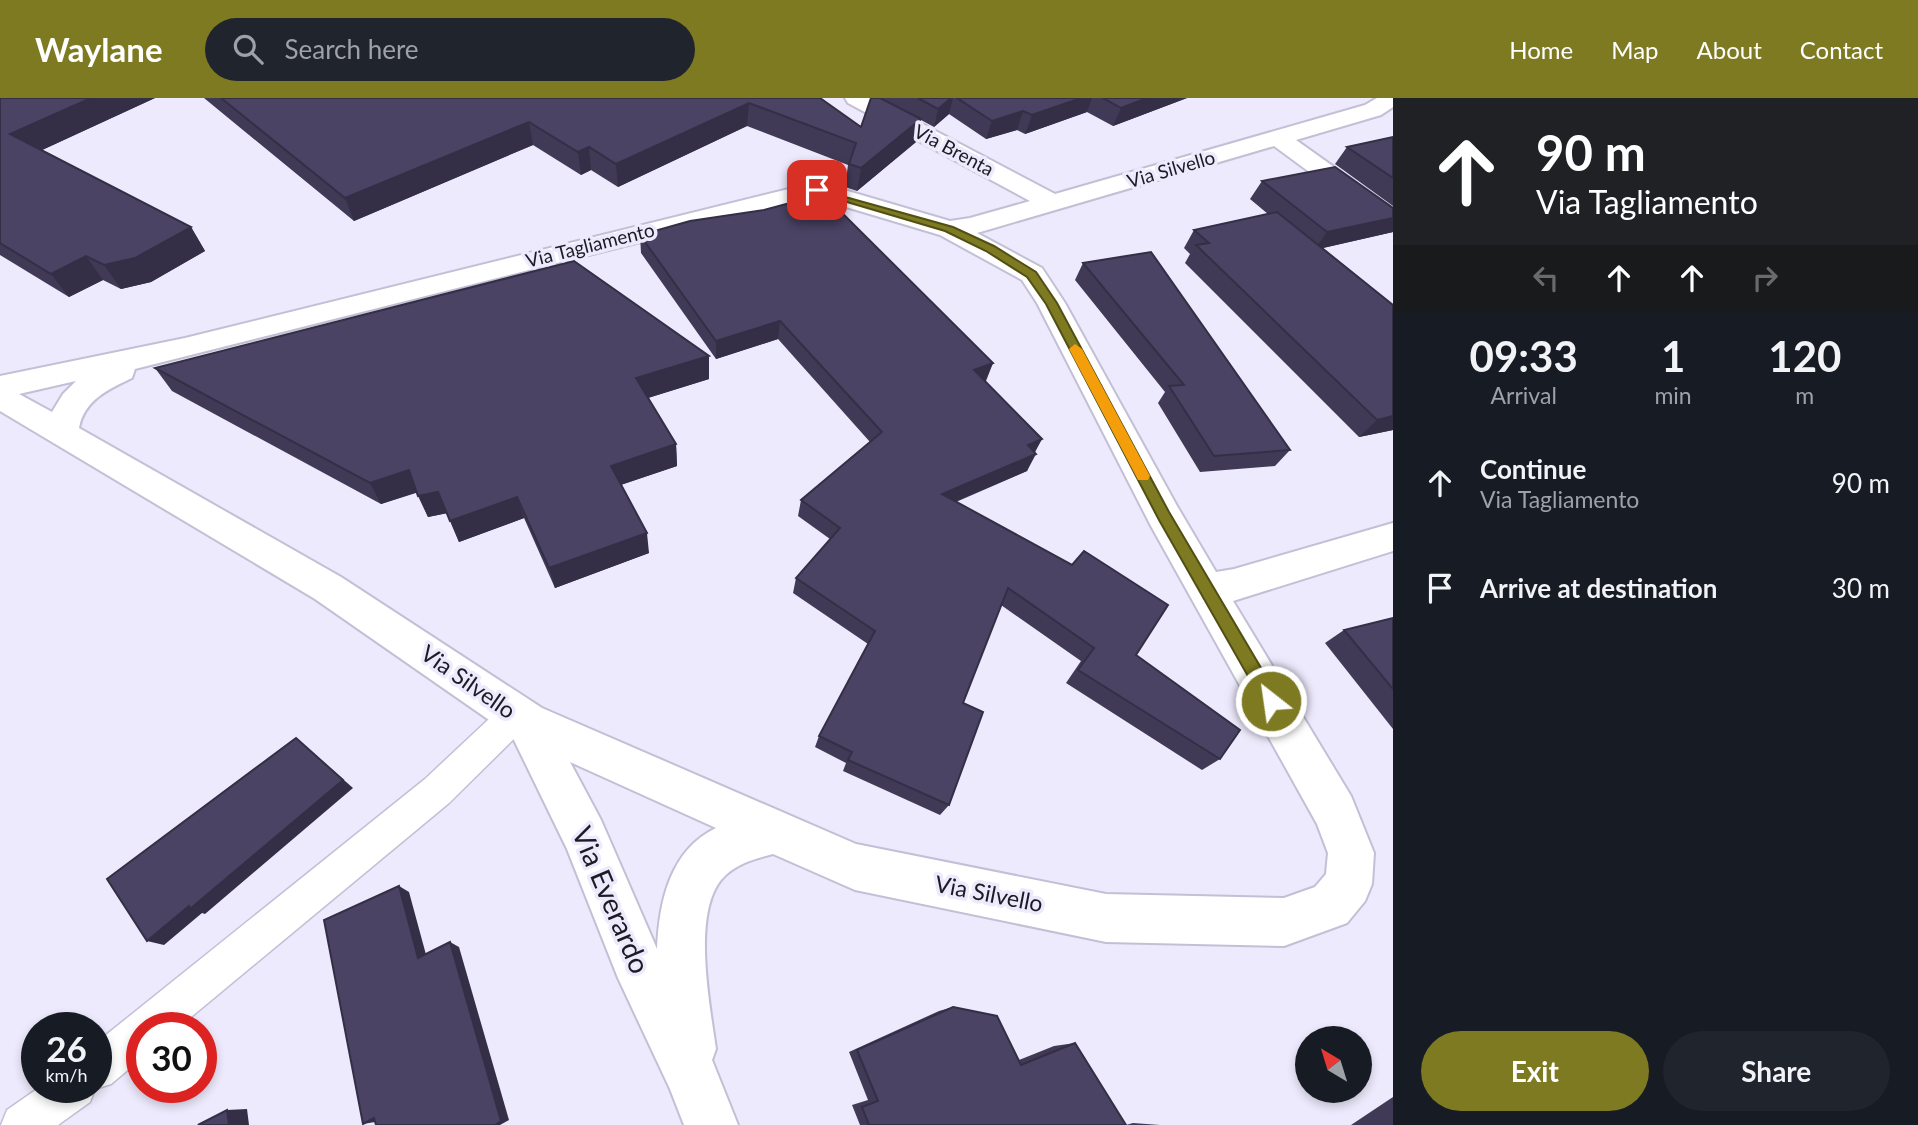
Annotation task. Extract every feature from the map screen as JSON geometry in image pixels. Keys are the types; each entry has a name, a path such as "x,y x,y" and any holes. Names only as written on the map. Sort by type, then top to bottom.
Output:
{"street":[{"name":"Via Brenta","path":"856,98 1052,203"},
{"name":"Via Silvello","path":"949,229 972,226 1373,110 1388,98"},
{"path":"1278,138 1393,221"},
{"name":"Via Tagliamento","path":"0,387 186,348 548,255 817,190 1018,251"},
{"path":"1018,251 1030,222 1052,203"},
{"name":"Via Silvello","path":"0,397 328,588 521,719 855,867 1106,918 1284,922 1330,906 1348,884 1351,853 1335,812 1164,516 1051,303 1018,251"},
{"name":"Via Tagliamento","path":"62,434 68,409 93,383 186,348"},
{"path":"1206,589 1234,585 1393,537"},
{"name":"Via Everardo","path":"521,719 585,836 636,960 702,1102"},
{"name":"Via Everardo","path":"702,1102 679,966 688,896 704,864 731,844 773,831"}],"lane":[{"path":"166,1012 521,719"},
{"path":"112,1056 126,1045"},
{"path":"22,1125 53,1103"}],"building":[{"path":"0,98 91,98 10,134 191,227 135,258 104,265 86,256 51,274 0,243"},
{"path":"221,98 820,98 861,127 871,98 880,98 921,119 861,168 849,164 856,143 749,103 616,164 589,147 578,152 529,122 345,198"},
{"path":"918,98 951,98 938,109"},
{"path":"957,98 1081,98 1032,115 1023,111 992,121"},
{"path":"1103,98 1147,98 1121,108"},
{"path":"1393,137 1393,178 1347,147"},
{"path":"1335,167 1393,208 1393,218 1327,232 1262,181"},
{"path":"823,194 993,363 974,370 1042,439 1028,445 1036,454 942,494 1072,565 1084,551 1168,605 1136,655 1240,730 1220,759 1078,670 1094,648 1008,588 963,703 983,712 949,805 848,760 852,752 819,736 875,631 796,578 840,528 801,500 882,432 780,321 716,341 640,235 690,221 764,210"},
{"path":"1277,212 1393,305 1393,416 1377,420 1196,245 1209,243 1194,230"},
{"path":"1151,252 1290,450 1214,456 1169,386 1184,385 1083,263"},
{"path":"574,261 709,356 636,378 676,444 611,466 647,533 549,568 517,497 450,521 438,492 418,496 409,470 370,483 155,368"},
{"path":"1393,618 1393,689 1344,630"},
{"path":"296,738 343,780 190,909 189,906 147,941 107,879"},
{"path":"399,886 418,958 450,942 501,1121 495,1125 376,1125 374,1118 363,1124 324,920"},
{"path":"953,1007 997,1016 1021,1065 1075,1043 1126,1125 869,1125 862,1107 878,1101 857,1050"},
{"path":"227,1110 229,1125 198,1125"}],"slow traffic":[{"path":"1075,349 1143,476"}],"route":[{"path":"817,190 949,229 990,249 1031,274 1051,303 1164,516 1271,701"}]}
